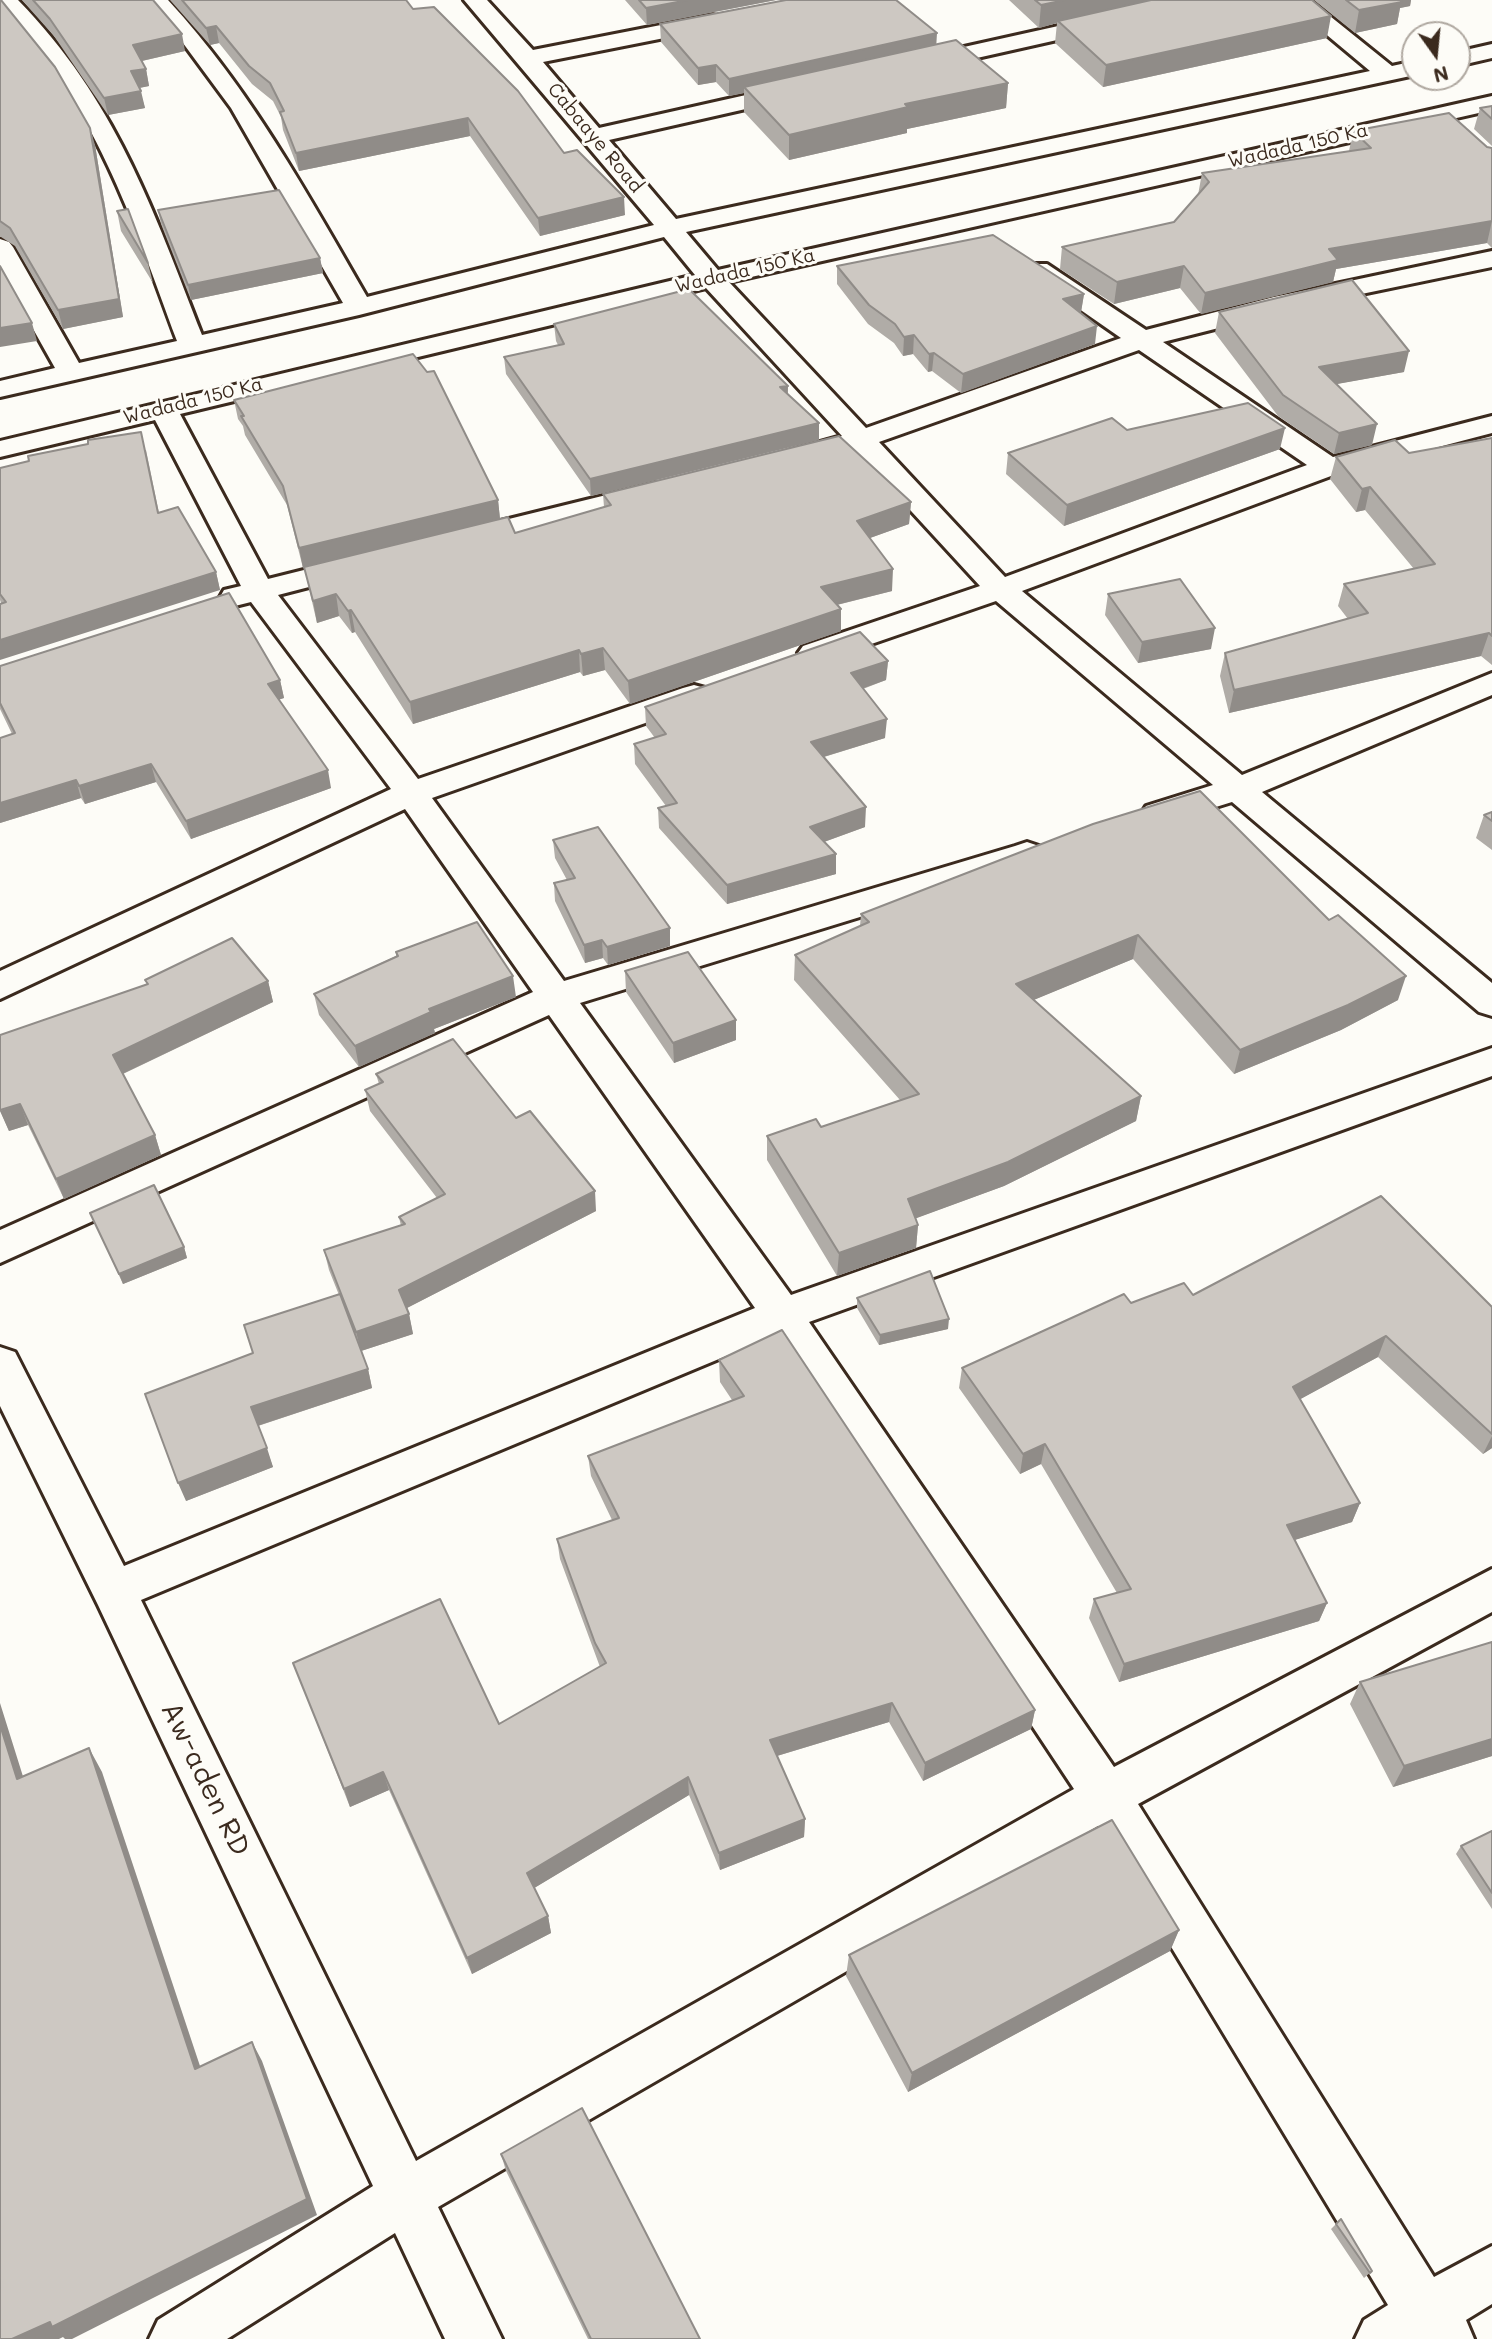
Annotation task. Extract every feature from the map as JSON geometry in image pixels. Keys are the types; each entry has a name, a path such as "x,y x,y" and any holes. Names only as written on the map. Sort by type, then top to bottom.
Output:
{"street":[{"path":"5,5 36,0"},
{"path":"156,0 183,27 240,99 359,307"},
{"name":"Cabaaye Road","path":"475,0 528,58 711,278 1000,589 1492,1003"},
{"path":"892,70 1204,0"},
{"path":"1296,0 1388,74"},
{"path":"5,5 35,30 93,111 133,188 192,345"},
{"path":"528,58 730,19"},
{"path":"1471,56 1492,51"},
{"path":"0,389 359,307 671,228 1401,71"},
{"path":"593,136 810,88"},
{"name":"Wadada 150 Ka","path":"0,449 711,278 964,221 1448,122 1492,103"},
{"path":"964,221 998,243"},
{"path":"0,247 71,373"},
{"path":"1020,258 1145,339 1329,467"},
{"path":"768,464 862,441 1145,339 1323,295 1492,259"},
{"path":"163,408 258,590 411,793 782,1315 1107,1796 1418,2330 1492,2273"},
{"path":"790,662 1000,589 1329,467 1492,424"},
{"path":"432,547 688,484"},
{"path":"206,607 258,590 379,560"},
{"path":"1120,825 1238,789 1492,683"},
{"path":"0,986 411,793 725,684"},
{"path":"0,1247 555,998 1054,845"},
{"path":"114,1591 782,1315 1492,1062"},
{"name":"Aw-aden RD","path":"0,1364 114,1591 474,2339"},
{"path":"177,2339 406,2196 1107,1796 1492,1590"}],"building":[{"path":"0,0 55,67 90,128 119,299 58,310 10,228 0,221"},
{"path":"33,0 153,0 182,34 133,45 146,69 131,71 141,91 104,98 50,19"},
{"path":"182,0 406,0 413,9 434,7 518,91 564,153 577,150 624,197 538,218 468,118 296,153 280,112 284,111 270,83 249,66 216,26 206,28"},
{"path":"639,0 688,0 646,8"},
{"path":"786,0 896,0 937,33 729,79 716,65 698,68 660,24"},
{"path":"1035,0 1065,0 1041,5"},
{"path":"1151,0 1312,0 1331,16 1106,65 1058,21"},
{"path":"1346,0 1400,0 1402,2 1359,10"},
{"path":"956,40 1008,83 905,104 908,107 789,135 744,87"},
{"path":"1492,106 1492,119 1480,108"},
{"path":"1449,113 1487,147 1492,148 1492,221 1329,249 1338,260 1205,293 1184,266 1117,282 1062,247 1174,222 1209,182 1202,173 1371,148 1353,131"},
{"path":"279,190 320,258 188,285 158,210"},
{"path":"128,209 148,263 117,211"},
{"path":"993,235 1084,294 1063,299 1097,326 963,374 934,353 929,354 914,335 904,337 895,324 869,305 837,266"},
{"path":"0,266 32,323 0,328"},
{"path":"1352,280 1409,351 1319,367 1377,424 1339,433 1283,395 1219,312"},
{"path":"689,289 788,386 780,387 819,423 590,479 504,357 564,344 554,324"},
{"path":"413,354 427,372 434,371 498,500 299,548 283,486 234,400"},
{"path":"1248,403 1285,428 1067,505 1008,453 1112,418 1127,430"},
{"path":"141,432 158,513 178,507 216,572 0,640 0,604 6,602 0,594 0,468 29,461 28,456 88,444 88,440"},
{"path":"839,436 911,502 857,521 893,569 821,587 841,609 628,681 603,648 581,654 579,650 410,702 351,610 348,611 336,594 313,601 304,567 508,517 515,533 611,505 603,494"},
{"path":"1492,438 1492,636 1489,633 1234,690 1225,653 1368,613 1344,584 1435,564 1370,487 1362,489 1336,457 1395,440 1409,453"},
{"path":"1180,579 1215,628 1142,642 1108,594"},
{"path":"229,593 280,680 268,684 328,770 186,821 151,764 79,786 76,780 0,803 0,738 15,733 0,703 0,666"},
{"path":"860,632 888,661 851,673 887,719 811,742 866,807 810,827 836,854 727,885 658,808 677,803 634,744 666,734 645,707"},
{"path":"1200,791 1329,920 1338,915 1406,976 1348,1005 1240,1050 1138,935 1016,984 1141,1096 1008,1162 908,1199 918,1225 839,1253 767,1136 816,1119 821,1127 919,1094 795,955 869,922 861,914 1093,824"},
{"path":"1492,812 1492,821 1484,815"},
{"path":"598,827 670,928 607,947 602,940 584,945 554,883 575,878 553,840"},
{"path":"477,922 513,976 429,1009 431,1012 355,1046 314,994 398,956 396,952"},
{"path":"232,938 268,981 113,1055 155,1135 56,1179 20,1104 0,1110 0,1035 148,984 145,980"},
{"path":"688,952 736,1020 673,1043 625,971"},
{"path":"453,1039 516,1118 530,1111 595,1191 399,1290 409,1314 356,1332 324,1250 405,1224 399,1217 445,1194 365,1090 383,1082 376,1074"},
{"path":"154,1185 184,1247 119,1274 90,1213"},
{"path":"1381,1196 1492,1307 1492,1434 1386,1336 1293,1387 1360,1503 1287,1525 1327,1603 1124,1664 1094,1599 1131,1589 1045,1444 1023,1454 962,1368 1124,1294 1131,1303 1184,1283 1193,1295"},
{"path":"930,1271 949,1319 880,1335 857,1298"},
{"path":"340,1294 368,1369 251,1407 267,1448 178,1483 145,1394 253,1353 244,1325"},
{"path":"782,1330 1035,1710 925,1763 892,1703 770,1740 805,1819 719,1853 688,1777 527,1873 548,1916 467,1958 383,1772 344,1789 293,1663 440,1599 499,1724 606,1663 595,1643 557,1539 619,1518 588,1456 744,1396 719,1360"},
{"path":"1492,1642 1492,1739 1404,1766 1360,1682"},
{"path":"0,1725 17,1779 89,1748 195,2069 252,2042 307,2199 52,2327 50,2322 12,2339 0,2339"},
{"path":"1112,1820 1179,1930 912,2073 849,1955"},
{"path":"1492,1831 1492,1893 1461,1846"},
{"path":"582,2108 700,2339 591,2339 501,2154"},
{"path":"1341,2219 1372,2271 1370,2273 1336,2224"}]}
